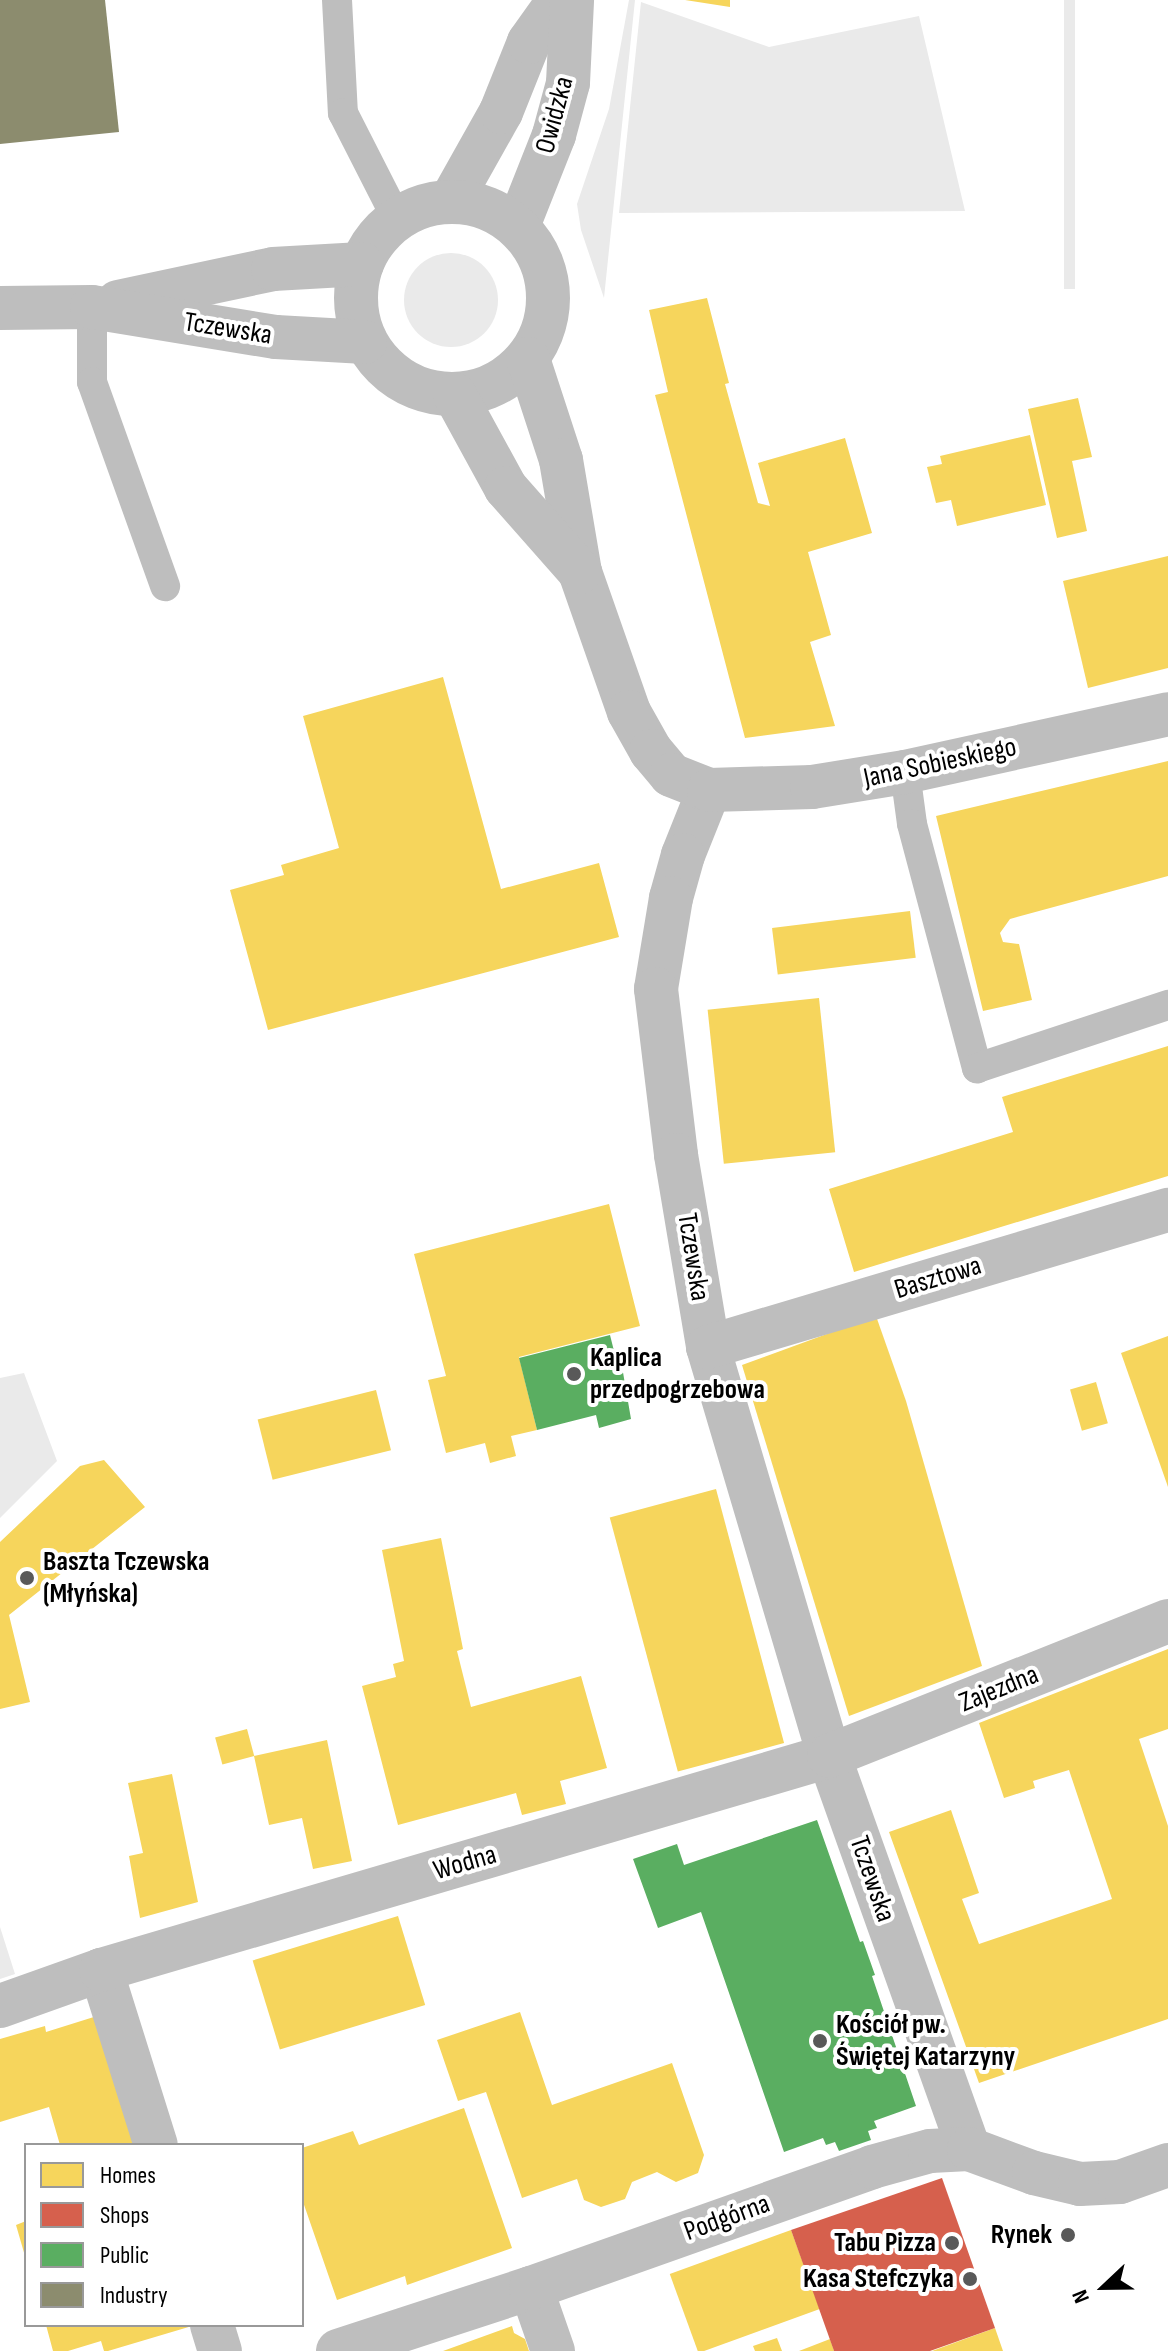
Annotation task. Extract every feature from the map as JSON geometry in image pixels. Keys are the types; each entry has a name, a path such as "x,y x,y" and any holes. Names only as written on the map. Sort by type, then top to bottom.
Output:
{"street":[{"name":"Owidzka","path":"451,201 501,112 529,42 559,0"},
{"name":"Owidzka","path":"518,226 554,135 568,83 572,0"},
{"path":"451,201 486,207 518,226 536,250 547,277 549,306 542,334 528,359 496,385 455,395 427,392 402,381 380,363 365,342 356,301 362,264 376,239 397,219 422,206 451,201"},
{"name":"Tczewska","path":"92,307 273,269 362,264"},
{"name":"Tczewska","path":"0,308 92,307 276,337 365,342"},
{"path":"528,359 561,460 580,572 629,712 651,751 671,775 709,790"},
{"path":"455,395 506,488 580,572"},
{"name":"Jana Sobieskiego","path":"709,790 812,787 905,772 1168,714"},
{"name":"Tczewska","path":"709,790 679,870 656,989 676,1155 708,1347 829,1756 969,2149"},
{"name":"Basztowa","path":"708,1347 1168,1210"},
{"name":"Zajezdna","path":"829,1756 1168,1621"},
{"name":"Wodna","path":"0,2006 101,1970 829,1756"},
{"path":"101,1970 155,2143"},
{"name":"Podgórna","path":"338,2351 531,2288 872,2167 930,2151 969,2149 1034,2173 1080,2184 1120,2182 1168,2165"},
{"path":"531,2288 553,2351"},
{"path":"213,2327 220,2351"}],"lane":[{"path":"337,0 343,113 397,219"},
{"path":"92,307 92,382 165,586"},
{"path":"905,772 912,824 977,1068 1168,1005"}],"shaded area":[{"path":"629,0 635,0 604,298 581,230 577,204 609,109"},
{"path":"1064,0 1075,0 1075,289 1064,289"},
{"path":"641,2 769,47 919,16 965,211 619,213"},
{"path":"451,253 469,257 484,267 494,282 498,300 494,318 484,333 469,343 451,347 433,343 418,333 408,318 404,300 408,282 418,267 433,257"},
{"path":"24,1373 57,1461 0,1518 0,1378"},
{"path":"0,1927 15,1974 0,1979"}],"building: Homes":[{"path":"685,0 730,0 730,7"},
{"path":"707,298 729,383 725,384 758,503 770,506 758,463 845,438 872,533 808,552 831,635 810,642 835,726 745,738 655,395 668,392 649,310"},
{"path":"1078,398 1092,457 1072,461 1087,531 1057,538 1028,409"},
{"path":"1030,435 1046,505 957,526 951,500 936,503 927,467 942,464 940,456"},
{"path":"1168,556 1168,668 1088,688 1063,581"},
{"path":"443,677 501,889 599,863 619,937 268,1030 230,890 284,875 281,865 339,848 303,716"},
{"path":"1168,761 1168,876 1010,919 1000,933 1003,942 1019,944 1032,1000 983,1011 936,816"},
{"path":"910,911 916,958 778,975 772,928"},
{"path":"819,998 835,1152 724,1164 708,1010"},
{"path":"1168,1046 1168,1176 854,1272 829,1189 1013,1132 1002,1097"},
{"path":"609,1204 640,1326 519,1357 537,1430 511,1436 516,1456 490,1463 485,1443 446,1453 428,1380 446,1376 414,1254"},
{"path":"876,1316 906,1401 982,1666 849,1716 742,1365"},
{"path":"1168,1336 1168,1487 1121,1353"},
{"path":"1096,1382 1108,1423 1082,1431 1070,1389"},
{"path":"376,1390 391,1450 273,1480 258,1420"},
{"name":"Baszta Tczewska (Młyńska)","path":"104,1460 145,1507 9,1615 30,1702 0,1709 0,1542 80,1466"},
{"path":"716,1489 784,1743 678,1772 610,1517"},
{"path":"441,1538 463,1649 457,1651 471,1707 581,1676 607,1768 560,1781 566,1804 522,1815 516,1793 398,1825 362,1686 396,1677 393,1664 404,1661 382,1550"},
{"path":"1168,1649 1168,1729 1139,1739 1168,1826 1168,2019 979,2083 889,1832 951,1810 979,1893 962,1899 979,1944 1112,1899 1069,1770 1033,1781 1035,1788 1004,1798 979,1723"},
{"path":"247,1729 254,1756 222,1765 215,1738"},
{"path":"327,1740 352,1861 313,1869 302,1818 269,1825 254,1756"},
{"path":"172,1774 198,1902 140,1918 129,1856 143,1853 128,1783"},
{"path":"398,1916 425,2005 280,2049 253,1960"},
{"path":"520,2012 552,2105 672,2063 704,2155 698,2173 676,2182 657,2172 632,2182 625,2199 601,2207 584,2200 577,2179 522,2198 486,2092 458,2101 437,2040"},
{"path":"97,2016 135,2143 59,2143 49,2107 0,2122 0,2039 45,2026 46,2032"},
{"path":"464,2108 512,2248 407,2285 405,2276 337,2300 304,2205 304,2147 353,2131 359,2145"},
{"path":"24,2222 24,2253 16,2225"},
{"path":"791,2230 820,2309 698,2351 670,2274"},
{"path":"512,2326 514,2333 525,2339 529,2351 443,2351"},
{"path":"47,2327 189,2327 108,2351 104,2351 101,2341 68,2351 53,2351"},
{"path":"995,2328 1003,2351 932,2351"},
{"path":"777,2338 782,2351 755,2351 753,2346"},
{"path":"830,2339 834,2351 799,2351"}],"building: Shops":[{"path":"942,2178 995,2328 930,2351 834,2351 791,2230"}],"building: Public":[{"name":"Kaplica przedpogrzebowa","path":"610,1335 614,1351 619,1349 631,1419 599,1428 596,1415 537,1430 519,1358"},
{"name":"Kościół pw. Świętej Katarzyny","path":"817,1820 860,1942 863,1941 875,1975 872,1976 916,2106 874,2121 877,2128 868,2131 871,2140 839,2151 835,2142 826,2145 823,2138 784,2152 701,1912 658,1928 633,1859 677,1844 684,1865"}],"building: Industry":[{"path":"0,0 105,0 119,132 0,144"}],"place":[{"name":"Kaplica przedpogrzebowa","path":"574,1374"},
{"name":"Baszta Tczewska (Młyńska)","path":"27,1578"},
{"name":"Kościół pw. Świętej Katarzyny","path":"820,2041"},
{"name":"Rynek","path":"1068,2235"},
{"name":"Tabu Pizza","path":"952,2243"},
{"name":"Kasa Stefczyka","path":"970,2279"}]}
